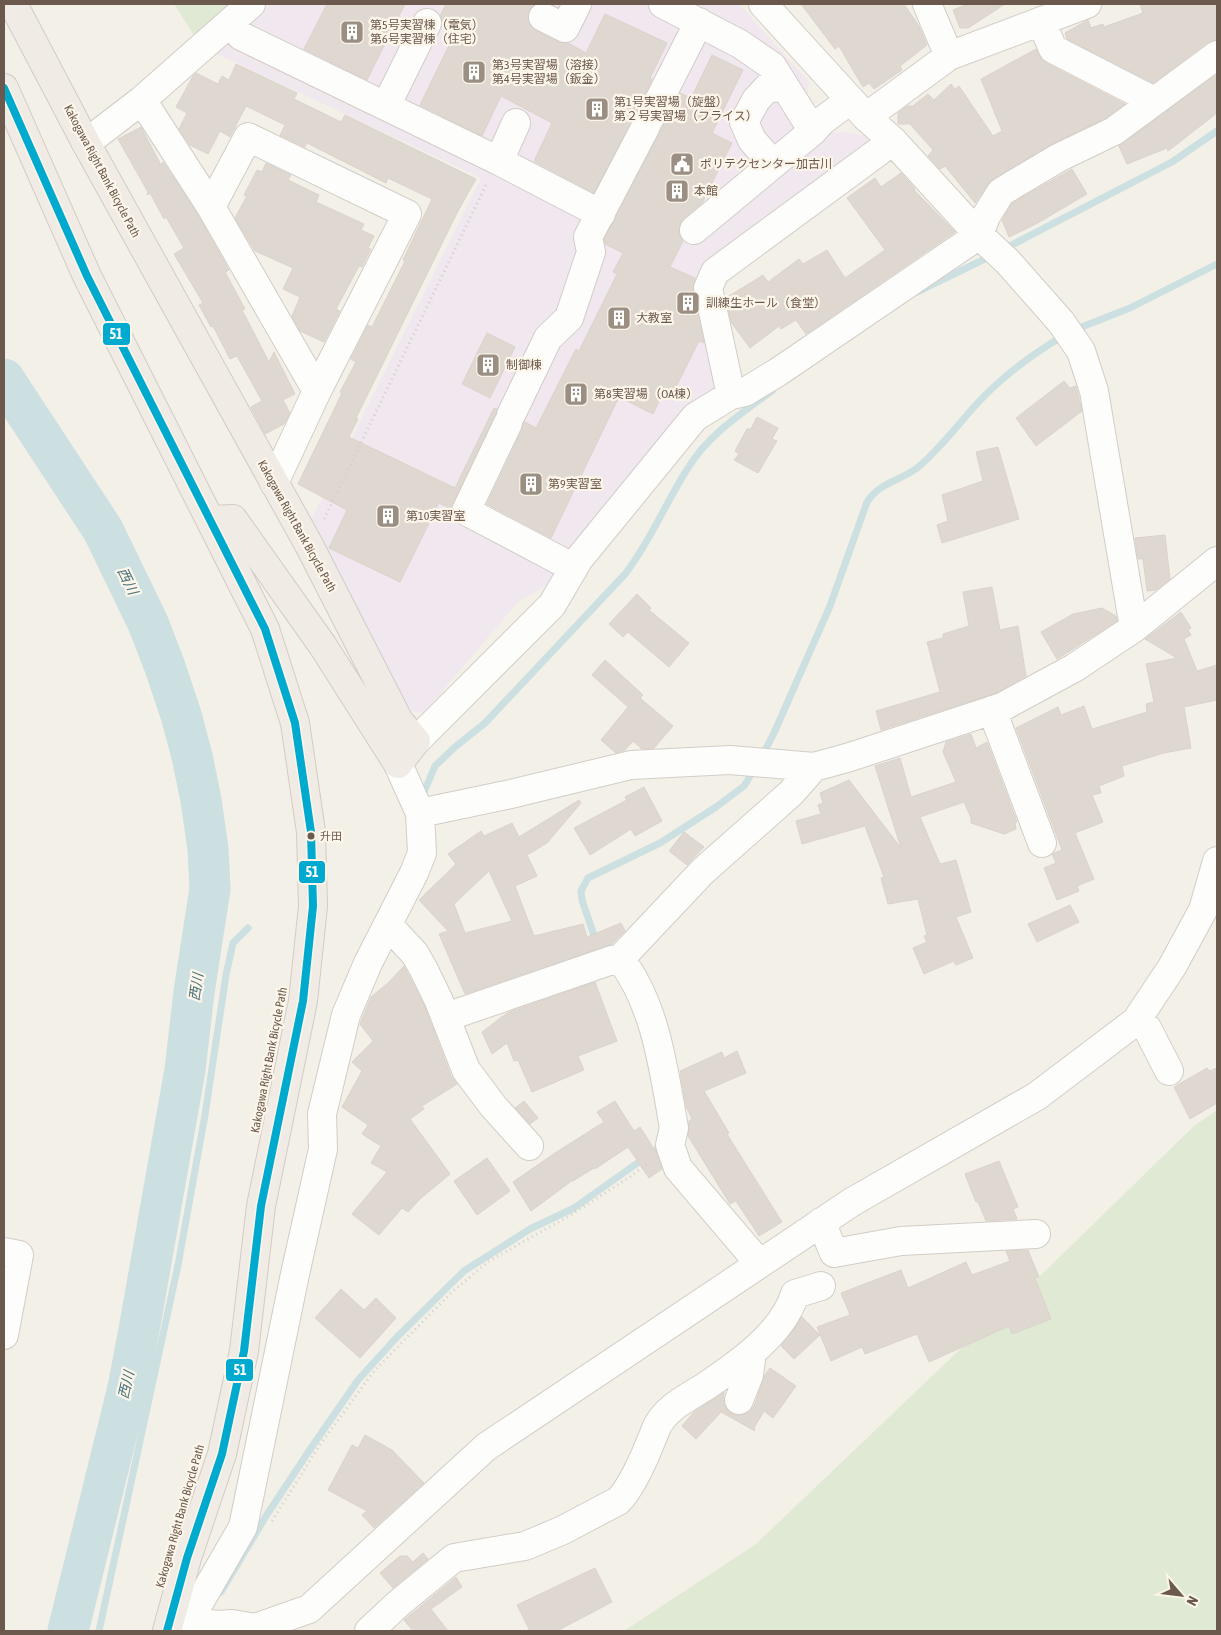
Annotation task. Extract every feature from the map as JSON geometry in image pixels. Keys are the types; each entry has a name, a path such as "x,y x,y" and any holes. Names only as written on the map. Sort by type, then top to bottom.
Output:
{"main road":[{"name":"Kakogawa Right Bank Bicycle Path","path":"13,4 86,143 309,545 399,721 416,741"},
{"path":"4,88 87,276 265,629 295,723 311,832 313,906 303,1000 261,1206 242,1360 222,1454 187,1558 176,1624"},
{"path":"211,520 233,519 324,646 398,764 416,741"}],"street":[{"path":"86,143 142,100 251,4"},
{"path":"543,17 565,28 577,4"},
{"path":"663,4 740,44 772,66 812,131"},
{"path":"763,4 858,108 893,141 979,235 1008,262 1061,322 1081,351 1094,391 1134,628"},
{"path":"927,4 949,56"},
{"path":"694,230 822,121 858,108 949,56 1077,5"},
{"path":"386,106 414,72 432,13"},
{"path":"1040,21 1054,49 1154,101"},
{"path":"574,568 466,511 548,338 569,318 591,252 588,237 699,22"},
{"path":"241,36 499,161 601,214"},
{"path":"416,741 552,605 585,552 695,417 732,395 746,392 778,372 979,235 986,216 1001,192 1058,158 1114,131 1217,55"},
{"path":"772,164 752,140 744,122 756,100 768,87 786,88"},
{"path":"142,100 211,207 317,391"},
{"path":"499,161 518,124"},
{"path":"211,207 248,137 407,214 317,391 274,483"},
{"path":"732,395 708,288 715,272 893,141"},
{"path":"420,813 511,794 631,765 739,761 773,762 814,767 1002,707 1074,668 1134,628 1217,562"},
{"path":"992,710 1042,842"},
{"path":"176,1624 243,1527 295,1274 323,1149 322,1114 346,1015 368,963 414,873 422,853 420,813 398,764"},
{"path":"458,1013 612,960 620,959 703,871 791,794 814,767"},
{"path":"176,1624 255,1628 310,1609 486,1447 852,1202 1037,1096 1136,1021 1172,967 1203,910 1216,869"},
{"path":"388,925 415,954 439,1000 466,1070 493,1106 529,1146"},
{"path":"620,959 631,973 651,1018 674,1128 670,1145 678,1168 759,1263"},
{"path":"1136,1021 1147,1028 1169,1071"},
{"path":"821,1222 834,1253 901,1241 1036,1234"},
{"path":"4,1252 19,1255 4,1335"},
{"path":"369,1631 399,1603 454,1558 525,1546 563,1530 618,1501 630,1483 660,1421 679,1404 726,1373 760,1345 781,1321 795,1294 821,1286"},
{"path":"739,1400 749,1375 752,1352"}],"path":[{"path":"268,1527 319,1446 374,1371 452,1292 489,1261 569,1216 630,1177 670,1145"}],"shaded area":[{"name":"ポリテクセンター加古川","path":"271,4 739,4 809,82 806,106 822,121 831,133 842,132 868,136 866,154 698,273 718,367 718,384 572,553 547,585 517,603 423,714 408,710 307,528 481,178 215,53"}],"green space":[{"path":"174,4 239,4 197,40"},
{"path":"1217,1110 1217,1631 624,1631 756,1544 975,1335 1039,1277 1194,1126"}],"building":[{"name":"第5号実習棟（電気） 第6号実習棟（住宅）","path":"327,4 405,4 367,80 304,49"},
{"path":"446,4 535,4 529,10 527,17 530,26 558,42 568,43 586,53 605,14 667,43 650,78 652,79 635,116 594,193 534,161 552,123 501,96 482,136 420,105 455,33 442,27 440,16"},
{"path":"801,4 904,4 919,26 927,45 900,66 902,70 874,89 869,83 863,87 839,46 835,49"},
{"path":"968,4 1005,4 968,28 960,28 953,10"},
{"path":"1140,4 1217,4 1217,40 1208,42 1153,83 1067,39 1065,33 1088,20 1091,28 1103,24 1104,27 1143,13"},
{"path":"1036,49 1039,56 1046,63 1125,104 1106,118 1050,145 993,179 975,203 945,166 940,169 928,156 933,150 910,124 898,124 898,113 907,106 913,106 928,94 934,100 951,84 955,89 959,86 993,136 1002,131 981,79"},
{"path":"712,55 743,70 712,133 732,143 702,203 684,218 680,224 679,233 683,241 670,267 695,278 693,291 704,343 699,341 674,391 666,387 653,414 619,397 551,538 487,504 522,430 523,424 525,422 536,428 576,349 579,351 617,274 613,272 623,253 605,244 604,239 680,93 691,98"},
{"path":"236,64 297,93 294,99 341,122 345,115 476,179 458,211 356,418 358,419 349,437 455,488 494,408 497,409 451,509 439,503 400,582 329,548 347,510 298,484 342,393 340,392 356,362 351,359 368,325 372,327 405,261 403,260 432,199 388,178 386,183 307,143 305,147 280,135 285,125 246,106 230,137 220,131 208,154 190,145 179,129 187,113 176,107 193,76 196,73 218,84 222,76 229,80"},
{"path":"1217,74 1217,113 1168,151 1167,148 1127,164 1119,146"},
{"path":"141,127 161,165 163,162 198,215 229,270 225,272 245,309 242,310 269,362 274,352 295,394 283,400 290,413 284,424 265,434 251,407 262,401 237,356 230,359 213,326 211,327 199,305 203,303 174,254 184,248 166,217 164,219 150,193 147,195 148,192 118,139"},
{"path":"266,163 291,175 288,180 319,195 316,202 364,224 361,230 374,236 368,248 371,249 362,267 359,266 336,309 340,311 324,342 300,331 292,316 300,297 283,289 293,268 255,251 235,218 247,196 244,195 257,170 262,172"},
{"path":"1072,169 1087,194 1036,224 1009,237 1002,220 1012,203"},
{"path":"901,173 914,190 955,232 806,334 796,320 781,329 779,326 750,348 731,322 726,298 763,275 768,282 799,259 803,264 827,250 845,278 885,250 847,198 875,178 881,187"},
{"name":"制御棟","path":"487,333 515,347 490,398 462,384"},
{"path":"1064,381 1070,388 1076,386 1082,411 1036,446 1016,418"},
{"path":"757,417 778,428 772,439 777,441 758,473 734,460 739,454 735,451 747,429 751,429"},
{"path":"998,447 1019,519 942,543 937,525 948,521 942,495 983,481 976,452"},
{"path":"1165,535 1170,579 1156,590 1147,591 1143,559 1138,559 1135,538"},
{"path":"992,587 1000,630 1018,626 1026,676 996,693 881,730 876,711 940,692 927,642 943,638 943,634 969,626 963,592"},
{"path":"637,594 651,608 649,610 689,643 669,667 628,632 623,637 609,624"},
{"path":"1102,608 1116,616 1117,621 1057,659 1041,632 1073,614"},
{"path":"1181,612 1191,628 1188,630 1191,635 1184,639 1197,671 1217,665 1217,700 1184,707 1191,748 1164,753 1122,766 1124,776 1099,786 1101,793 1092,795 1103,822 1075,833 1094,879 1077,886 1079,891 1057,900 1044,868 1056,863 1052,854 1062,850 1016,728 1058,707 1061,715 1084,706 1092,729 1147,712 1146,704 1154,702 1146,664 1177,658 1145,639"},
{"path":"605,660 643,695 640,698 673,726 654,748 642,749 633,741 625,750 616,753 601,740 628,707 592,675"},
{"path":"971,734 976,748 987,742 1017,822 1015,823 1016,829 1004,834 971,823 971,818 964,802 920,817 940,864 956,860 971,912 956,917 973,958 956,965 954,961 924,974 913,948 927,942 924,936 927,935 918,899 888,904 881,878 884,877 865,826 802,844 796,821 821,814 818,805 823,803 820,793 849,780 901,848 875,766 900,758 911,797 956,782 943,752 946,742"},
{"path":"644,787 662,821 635,836 631,829 590,855 574,828 627,800 625,797"},
{"path":"579,800 581,803 547,843 527,855 537,876 515,886 534,936 583,924 587,937 621,923 625,931 612,944 465,994 439,934 448,931 419,900 456,864 448,854 481,831 484,836 512,823 519,837","holes":["489,871 512,921 465,933 454,904"]},
{"path":"684,832 704,847 687,865 669,851"},
{"path":"1070,905 1079,922 1037,942 1028,924"},
{"path":"404,966 425,1007 451,1076 457,1084 422,1106 424,1109 410,1119 450,1174 420,1199 408,1212 402,1208 379,1235 352,1214 387,1172 371,1163 381,1146 362,1134 368,1125 342,1107 362,1071 352,1062 373,1041 360,1024 371,997"},
{"path":"595,982 617,1041 578,1056 584,1070 532,1092 518,1060 514,1061 507,1043 492,1054 482,1032 507,1013"},
{"path":"737,1051 746,1073 704,1091 729,1133 727,1134 782,1222 759,1236 736,1201 730,1204 688,1136 689,1121 692,1119 686,1106 680,1071 722,1052 724,1058"},
{"path":"1207,1068 1210,1071 1217,1068 1217,1103 1190,1119 1174,1087"},
{"path":"524,1101 538,1118 530,1124 515,1108"},
{"path":"615,1101 634,1131 640,1127 656,1152 662,1169 649,1178 628,1147 595,1169 573,1180 531,1211 513,1182 604,1122 597,1112"},
{"path":"487,1158 510,1191 477,1215 454,1181"},
{"path":"999,1161 1018,1207 1013,1209 1017,1219 986,1221 965,1174"},
{"path":"1028,1250 1039,1277 1035,1278 1051,1319 1012,1334 1009,1326 929,1362 917,1334 865,1354 862,1347 831,1361 817,1327 850,1315 841,1293 901,1270 908,1288 966,1262 972,1275 1010,1261 1006,1251"},
{"path":"341,1289 364,1310 376,1298 396,1318 360,1358 315,1318"},
{"path":"802,1317 820,1335 794,1359 781,1346"},
{"path":"770,1368 796,1386 773,1418 764,1411 754,1428 755,1431 721,1412 696,1439 682,1426 694,1412 724,1392 724,1403 727,1410 734,1415 748,1413 754,1406 765,1375"},
{"path":"365,1435 392,1450 424,1483 374,1528 362,1515 367,1511 328,1490 352,1445 358,1448"},
{"path":"423,1553 428,1559 393,1588 380,1573 400,1556 407,1556 413,1562"},
{"path":"595,1568 612,1602 557,1631 530,1631 517,1605"},
{"path":"456,1577 462,1587 431,1609 448,1631 413,1631 404,1620"}],"waterway":[{"path":"1002,250 1172,162 1217,131"},
{"path":"917,292 993,255"},
{"path":"1074,330 1130,308 1217,264"},
{"path":"762,756 830,606 867,502 872,495 884,486 917,468 940,447 974,407 1005,377 1027,359 1063,336"},
{"name":"西川","path":"4,379 103,530 148,623 181,715 192,756 208,849 210,889 194,992 185,1070 139,1330 128,1388 68,1631"},
{"path":"424,792 435,766 485,723 626,573 688,468 705,445 726,425 772,391"},
{"path":"604,958 597,944 582,900 581,891 588,878 660,843 716,807 744,786 755,768"},
{"path":"99,1631 178,1265 205,1115 226,975 233,943 248,928"},
{"path":"221,1592 266,1516 311,1448 358,1380 397,1337 464,1271 530,1229 574,1208 660,1147 662,1141"}],"transit line":[{"name":"51","path":"4,88 87,276 265,629 295,723 311,832 313,906 303,1001 261,1206 244,1351 222,1454 187,1558 167,1631"}],"place":[{"name":"第5号実習棟（電気） 第6号実習棟（住宅）","path":"352,32"},
{"name":"第3号実習場（溶接） 第4号実習場（鈑金）","path":"474,72"},
{"name":"第1号実習場（旋盤） 第２号実習場（フライス）","path":"597,109"},
{"name":"ポリテクセンター加古川","path":"682,164"},
{"name":"本館","path":"677,191"},
{"name":"訓練生ホール（食堂）","path":"688,303"},
{"name":"大教室","path":"619,318"},
{"name":"制御棟","path":"488,365"},
{"name":"第8実習場 （OA棟）","path":"576,394"},
{"name":"第9実習室","path":"531,484"},
{"name":"第10実習室","path":"388,516"},
{"name":"升田","path":"311,836"}]}
